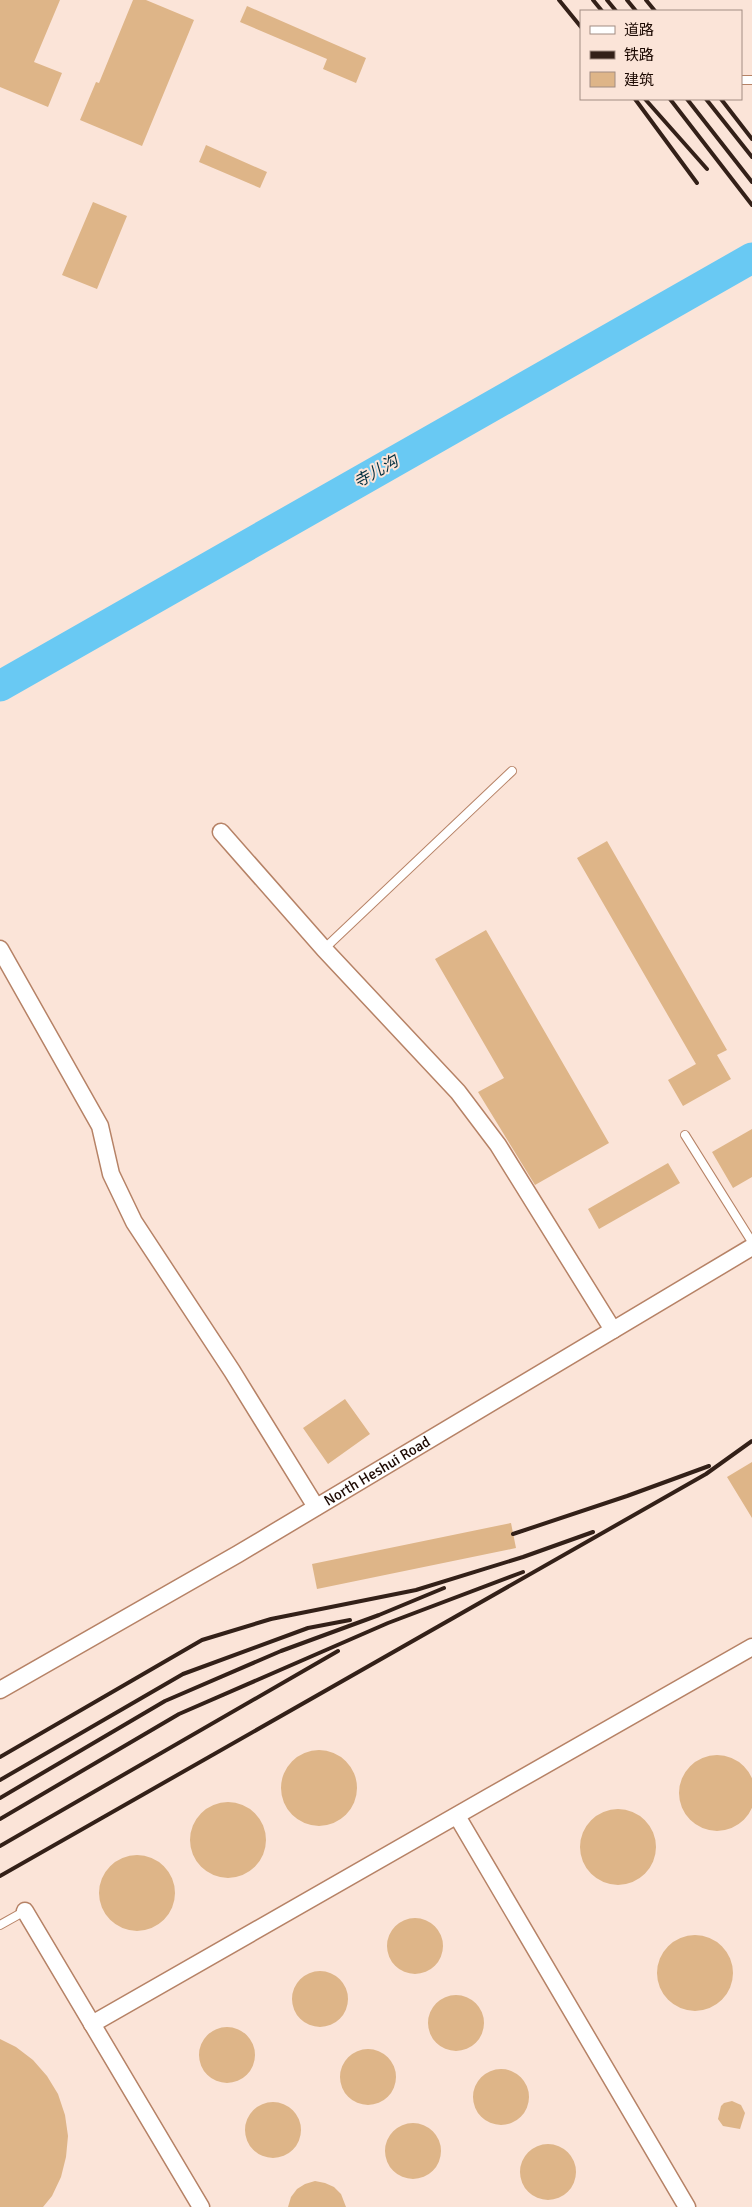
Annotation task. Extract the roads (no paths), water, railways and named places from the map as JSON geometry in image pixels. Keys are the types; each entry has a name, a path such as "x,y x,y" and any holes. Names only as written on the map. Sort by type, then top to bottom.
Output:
{"street":[{"path":"221,832 324,949 458,1092 498,1146 612,1330"},
{"path":"0,949 100,1126 111,1174 134,1222 232,1371 316,1507"},
{"name":"North Heshui Road","path":"0,1690 316,1507 752,1247"},
{"path":"92,2024 395,1849 457,1816 752,1647"},
{"path":"457,1816 687,2207"},
{"path":"25,1911 201,2207"}],"lane":[{"path":"743,80 752,80"},
{"path":"324,949 512,771"},
{"path":"685,1135 752,1242"},
{"path":"0,1925 25,1911"}],"waterway":[{"name":"寺儿沟","path":"0,686 752,258"}],"railway":[{"path":"559,0 580,26"},
{"path":"593,0 601,10"},
{"path":"607,0 615,10"},
{"path":"627,0 635,10"},
{"path":"646,0 654,10"},
{"path":"636,100 697,183"},
{"path":"646,100 707,169"},
{"path":"671,100 752,205"},
{"path":"688,100 752,182"},
{"path":"707,100 752,157"},
{"path":"722,100 752,139"},
{"path":"0,1876 706,1474 752,1441"},
{"path":"513,1534 709,1466"},
{"path":"0,1757 202,1640 271,1619 416,1590 523,1557 593,1532"},
{"path":"0,1819 179,1714 388,1623 523,1572"},
{"path":"0,1798 165,1701 281,1651 379,1615 444,1588"},
{"path":"0,1780 183,1674 308,1628 350,1620"},
{"path":"0,1846 338,1651"}]}
